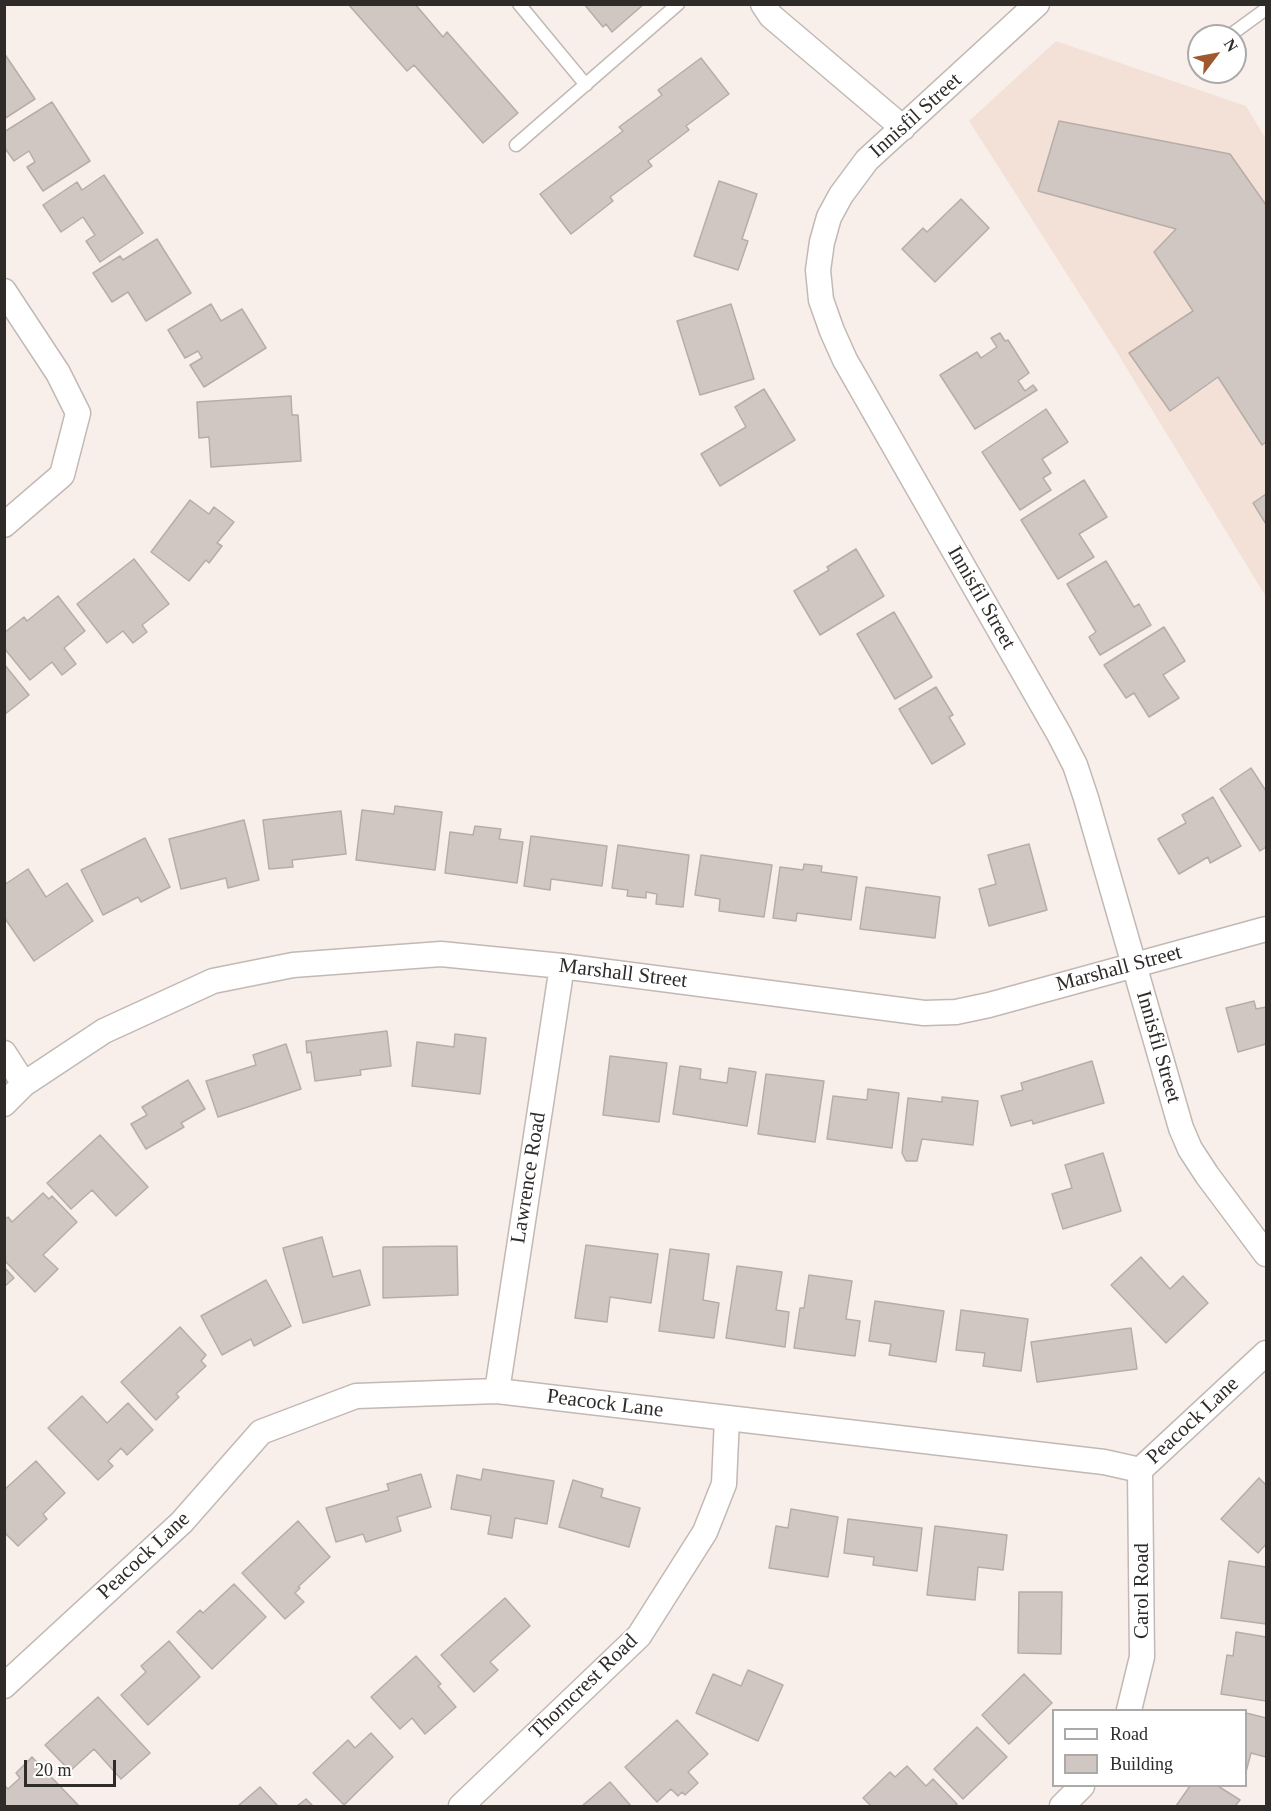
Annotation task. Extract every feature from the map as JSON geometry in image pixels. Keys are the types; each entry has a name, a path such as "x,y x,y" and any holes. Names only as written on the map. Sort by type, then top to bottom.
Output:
{"street":[{"path":"764,4 771,16 903,128"},
{"name":"Innisfil Street","path":"1037,4 867,160 841,195 829,217 822,242 818,270 821,300 845,360 1075,765 1181,1128 1190,1149 1207,1175 1266,1254"},
{"path":"4,291 58,373 78,413 62,475 4,525"},
{"name":"Marshall Street","path":"4,1104 24,1084 104,1031 213,981 293,964 441,954 561,966 836,1002 956,1012 1266,929"},
{"name":"Lawrence Road","path":"497,1391 561,966"},
{"path":"4,1053 24,1084"},
{"name":"Peacock Lane","path":"4,1686 182,1522 261,1432 356,1396 497,1391 1104,1462 1140,1470 1266,1353"},
{"name":"Thorncrest Road","path":"461,1806 639,1635 705,1532 724,1484 727,1418"},
{"name":"Carol Road","path":"1129,1709 1142,1657 1140,1470"},
{"path":"1062,1806 1080,1787"}],"lane":[{"path":"519,4 586,85"},
{"path":"516,146 678,4"},
{"path":"1245,24 1266,9"}],"shaded area":[{"path":"1056,41 1246,106 1266,139 1266,597 1118,354 969,121"}],"building":[{"path":"348,4 415,4 443,37 447,32 518,113 483,143 414,65 407,71"},
{"path":"584,4 644,4 612,32 606,24 603,27"},
{"path":"4,53 35,99 4,119"},
{"path":"701,58 729,94 686,126 689,130 648,161 652,166 610,197 613,201 571,234 540,194 623,131 619,127 662,95 658,90"},
{"path":"52,102 90,161 43,191 27,167 35,162 29,151 14,161 4,147 4,132"},
{"path":"1059,121 1230,154 1266,205 1266,442 1262,445 1218,377 1170,411 1129,353 1193,311 1154,252 1176,229 1038,191"},
{"path":"104,175 143,233 100,262 86,241 95,235 83,217 61,232 43,205 77,182 82,190"},
{"path":"719,181 757,194 742,239 748,241 738,270 694,256"},
{"path":"961,199 989,228 935,282 902,249 923,228 927,232"},
{"path":"157,239 191,293 146,321 128,292 112,302 93,273 120,256 123,260"},
{"path":"211,304 221,321 242,309 266,348 204,387 190,365 202,358 198,351 185,358 168,330"},
{"path":"731,304 754,379 700,395 677,321"},
{"path":"1000,333 1005,341 1008,340 1029,373 1018,381 1025,391 1033,385 1037,390 975,429 940,375 977,352 981,358 997,347 991,338"},
{"path":"764,389 795,440 720,486 701,454 746,427 735,407"},
{"path":"291,396 292,415 298,415 301,461 211,467 209,437 199,438 197,402"},
{"path":"1046,409 1068,442 1042,459 1051,473 1043,478 1051,490 1020,510 982,452"},
{"path":"1084,480 1107,517 1079,534 1094,557 1058,579 1021,520"},
{"path":"1266,494 1266,524 1253,503"},
{"path":"190,500 209,514 214,507 234,522 217,543 222,546 209,563 206,560 189,581 151,552"},
{"path":"856,549 884,596 820,635 794,591 829,570 827,567"},
{"path":"134,559 169,604 142,625 147,632 133,643 123,631 107,643 77,604"},
{"path":"1106,561 1134,607 1139,604 1151,625 1100,655 1089,637 1096,632 1067,584"},
{"path":"58,596 85,631 64,648 76,664 62,675 52,662 30,680 4,648 4,633 24,617 27,621"},
{"path":"894,612 932,677 895,699 857,634"},
{"path":"1164,627 1185,661 1163,675 1179,698 1149,717 1134,693 1126,698 1104,665"},
{"path":"4,664 29,695 4,715"},
{"path":"936,687 953,715 949,717 965,744 932,764 899,709"},
{"path":"1251,768 1266,791 1266,847 1260,851 1220,789"},
{"path":"1213,797 1241,846 1210,863 1208,857 1179,874 1158,839 1186,823 1182,815"},
{"path":"395,806 442,812 435,870 356,860 362,810 394,814"},
{"path":"341,811 346,854 292,860 293,867 269,869 263,820"},
{"path":"244,820 259,880 228,888 226,878 181,889 169,839"},
{"path":"475,826 501,829 499,839 523,842 517,883 445,873 450,832 473,835"},
{"path":"531,836 607,846 602,886 551,879 550,890 524,886"},
{"path":"145,838 170,887 141,902 138,897 103,915 81,870"},
{"path":"1029,844 1047,910 989,926 979,889 996,884 988,855"},
{"path":"618,845 689,855 683,907 656,904 657,894 646,892 646,898 627,896 628,890 612,888"},
{"path":"701,855 772,865 764,917 719,911 720,899 695,895"},
{"path":"804,864 822,866 821,872 857,877 851,920 797,913 796,921 773,918 780,867 803,870"},
{"path":"28,869 46,897 67,883 93,921 34,961 4,917 4,885"},
{"path":"866,887 940,897 935,938 860,929"},
{"path":"1254,1001 1256,1009 1266,1007 1266,1044 1238,1052 1226,1008"},
{"path":"387,1031 391,1066 360,1070 361,1075 315,1081 311,1052 307,1053 306,1041"},
{"path":"455,1034 486,1038 480,1094 412,1086 417,1042 454,1047"},
{"path":"286,1044 301,1089 218,1117 206,1081 256,1065 253,1055"},
{"path":"610,1056 667,1063 659,1122 603,1115"},
{"path":"1092,1061 1104,1103 1033,1124 1032,1120 1011,1126 1001,1096 1023,1090 1021,1083"},
{"path":"680,1066 701,1069 700,1079 727,1083 729,1068 756,1072 747,1126 673,1114"},
{"path":"766,1074 824,1081 815,1142 758,1134"},
{"path":"188,1080 205,1109 181,1123 184,1127 146,1149 131,1124 147,1115 142,1107"},
{"path":"868,1089 899,1093 892,1148 827,1139 833,1096 867,1100"},
{"path":"942,1097 978,1101 973,1145 922,1139 917,1161 906,1161 902,1153 908,1098 942,1102"},
{"path":"100,1135 148,1187 116,1216 92,1190 71,1209 47,1183"},
{"path":"1103,1153 1121,1211 1063,1229 1052,1194 1072,1188 1065,1165"},
{"path":"43,1193 49,1199 52,1196 77,1222 43,1255 58,1269 35,1292 4,1260 4,1220 8,1217 12,1222"},
{"path":"322,1237 333,1277 360,1270 370,1305 303,1323 283,1248"},
{"path":"586,1245 658,1254 651,1303 610,1297 607,1322 575,1318"},
{"path":"457,1246 458,1295 383,1298 383,1247"},
{"path":"670,1249 709,1254 703,1300 719,1303 714,1338 659,1331"},
{"path":"1141,1257 1170,1289 1183,1276 1208,1303 1166,1343 1111,1285"},
{"path":"737,1266 782,1272 776,1310 789,1312 785,1347 726,1338"},
{"path":"4,1267 14,1278 4,1287"},
{"path":"809,1275 852,1281 846,1319 860,1321 855,1356 794,1348 800,1308 804,1308"},
{"path":"266,1280 291,1326 254,1346 251,1339 222,1355 201,1316"},
{"path":"875,1301 944,1311 936,1362 889,1355 891,1344 869,1341"},
{"path":"961,1310 1028,1319 1021,1371 983,1366 985,1353 956,1350"},
{"path":"180,1327 206,1355 201,1361 206,1366 176,1394 179,1397 156,1420 121,1382"},
{"path":"1131,1328 1137,1369 1037,1382 1031,1342"},
{"path":"82,1396 107,1423 128,1403 153,1430 127,1455 121,1448 108,1461 113,1466 98,1480 48,1428"},
{"path":"36,1461 65,1493 43,1514 47,1519 18,1546 4,1532 4,1490"},
{"path":"483,1469 554,1481 547,1524 515,1518 512,1538 488,1534 491,1516 451,1509 457,1475 481,1480"},
{"path":"421,1474 431,1507 397,1517 401,1531 366,1542 363,1534 336,1542 326,1508 389,1490 387,1484"},
{"path":"1259,1478 1266,1485 1266,1544 1258,1553 1221,1519"},
{"path":"573,1480 603,1489 601,1497 640,1508 629,1547 559,1527"},
{"path":"791,1509 838,1517 828,1577 769,1568 776,1526 788,1528"},
{"path":"848,1519 922,1528 917,1571 873,1565 874,1557 844,1553"},
{"path":"298,1521 330,1557 298,1587 300,1588 295,1593 304,1602 285,1619 242,1573"},
{"path":"935,1526 1007,1535 1003,1570 978,1567 975,1600 927,1595"},
{"path":"1229,1561 1266,1567 1266,1624 1221,1618"},
{"path":"234,1584 266,1617 212,1669 177,1632 200,1610 203,1613"},
{"path":"1019,1592 1062,1592 1061,1654 1018,1653"},
{"path":"505,1598 530,1626 490,1662 498,1670 474,1692 441,1655"},
{"path":"1236,1632 1266,1637 1266,1701 1221,1694 1227,1655 1233,1656"},
{"path":"169,1641 200,1677 148,1725 121,1695 146,1672 141,1666"},
{"path":"416,1656 441,1684 438,1686 456,1707 425,1734 412,1718 400,1729 371,1697"},
{"path":"748,1670 783,1685 758,1741 696,1713 713,1674 741,1686"},
{"path":"1024,1674 1052,1703 1009,1744 982,1715"},
{"path":"98,1697 150,1753 121,1779 94,1749 70,1771 45,1745"},
{"path":"1247,1713 1266,1718 1266,1757 1251,1753 1247,1768"},
{"path":"677,1720 708,1754 688,1772 698,1783 685,1795 682,1792 678,1796 671,1789 657,1802 625,1767"},
{"path":"977,1727 1007,1757 963,1799 934,1769"},
{"path":"371,1733 393,1757 344,1805 313,1773 348,1740 355,1748"},
{"path":"32,1757 79,1806 4,1806 4,1785 8,1789 20,1778 16,1773"},
{"path":"907,1766 926,1786 933,1779 957,1804 955,1806 871,1806 863,1798 890,1772 895,1777"},
{"path":"610,1782 631,1806 582,1806"},
{"path":"260,1787 278,1806 238,1806"},
{"path":"1189,1787 1220,1787 1240,1800 1235,1806 1176,1806"},
{"path":"306,1799 313,1806 297,1806"}]}
